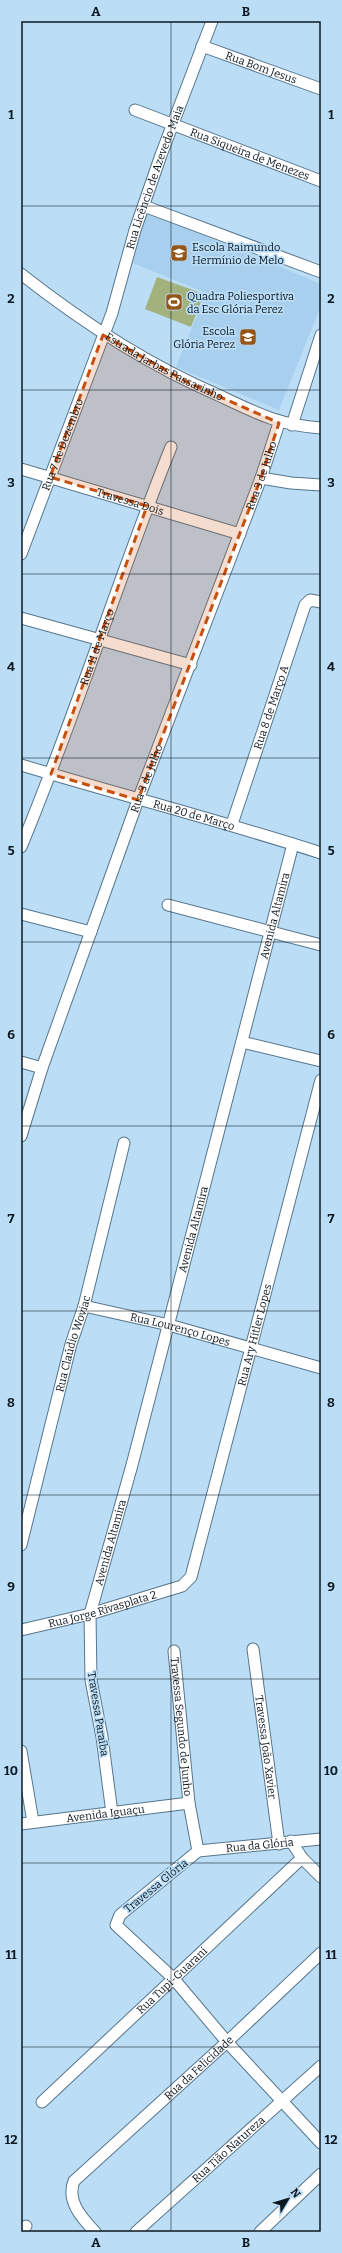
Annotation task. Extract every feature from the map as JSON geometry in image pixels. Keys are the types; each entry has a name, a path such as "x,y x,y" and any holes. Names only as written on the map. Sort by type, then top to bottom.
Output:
{"street":[{"name":"Rua Licêncio de Azevedo Maia","path":"103,335 161,155 212,21"},
{"name":"Rua Bom Jesus","path":"202,46 321,89"},
{"name":"Rua Siqueira de Menezes","path":"135,110 173,126 321,181"},
{"path":"144,206 321,272"},
{"name":"Estrada Jarbas Passarinho","path":"21,274 103,335 189,383 279,422 321,428"},
{"name":"Rua 7 de Dezembro","path":"21,554 103,335"},
{"path":"292,425 321,335"},
{"name":"Rua 3 de Julho","path":"21,1136 42,1068 138,800 262,478 279,422"},
{"name":"Rua 11 de Março","path":"21,847 51,774 148,506 171,447"},
{"name":"Travessa Dois","path":"21,469 240,534"},
{"path":"262,478 291,483 321,485"},
{"name":"Rua 8 de Março A","path":"232,824 305,605 310,600 320,602"},
{"path":"21,618 191,665"},
{"name":"Rua 20 de Março","path":"21,765 138,800 232,824 321,853"},
{"name":"Avenida Altamira","path":"90,1614 169,1325 269,932 293,844"},
{"path":"168,905 321,945"},
{"path":"21,914 91,932"},
{"path":"242,1042 321,1061"},
{"path":"21,1062 42,1068"},
{"name":"Rua Ary Hitler Lopes","path":"182,1586 191,1577 193,1571 321,1080"},
{"name":"Rua Claúdio Woviac","path":"21,1545 71,1344 84,1306 124,1143"},
{"name":"Rua Lourenço Lopes","path":"84,1306 169,1325 250,1350 321,1368"},
{"name":"Rua Jorge Rivasplata 2","path":"21,1630 90,1614 182,1586"},
{"name":"Travessa Paraíba","path":"90,1614 92,1680 102,1737 112,1813"},
{"name":"Travessa João Xavier","path":"253,1649 279,1844"},
{"name":"Travessa Segundo de Junho","path":"174,1651 189,1803 198,1852"},
{"path":"21,1751 33,1822"},
{"name":"Avenida Iguaçu","path":"21,1824 189,1803"},
{"name":"Rua da Glória","path":"198,1852 321,1839"},
{"path":"291,1841 302,1858 321,1877"},
{"name":"Travessa Glória","path":"173,1978 116,1925 116,1922 120,1915 198,1852"},
{"name":"Rua Tupi-Guarani","path":"42,2102 302,1858"},
{"name":"Rua da Felicidade","path":"94,2232 83,2218 73,2201 71,2191 74,2181 227,2042 321,1953"},
{"path":"173,1978 227,2042 321,2143"},
{"name":"Rua Tião Natureza","path":"136,2232 321,2066"},
{"path":"260,2232 321,2174"}],"highlighted area":[{"path":"103,335 189,383 279,423 261,478 138,800 51,774 147,506 50,477"}],"shaded area":[{"name":"Escola Glória Perez","path":"146,211 321,284 321,306 279,410 176,367 206,293 133,263"}],"green space":[{"name":"Quadra Poliesportiva da Esc Glória Perez","path":"157,277 204,294 191,327 145,309"}],"place":[{"name":"Escola Raimundo Hermínio de Melo","path":"179,253"},
{"name":"Quadra Poliesportiva da Esc Glória Perez","path":"174,302"},
{"name":"Escola Glória Perez","path":"248,337"}]}
